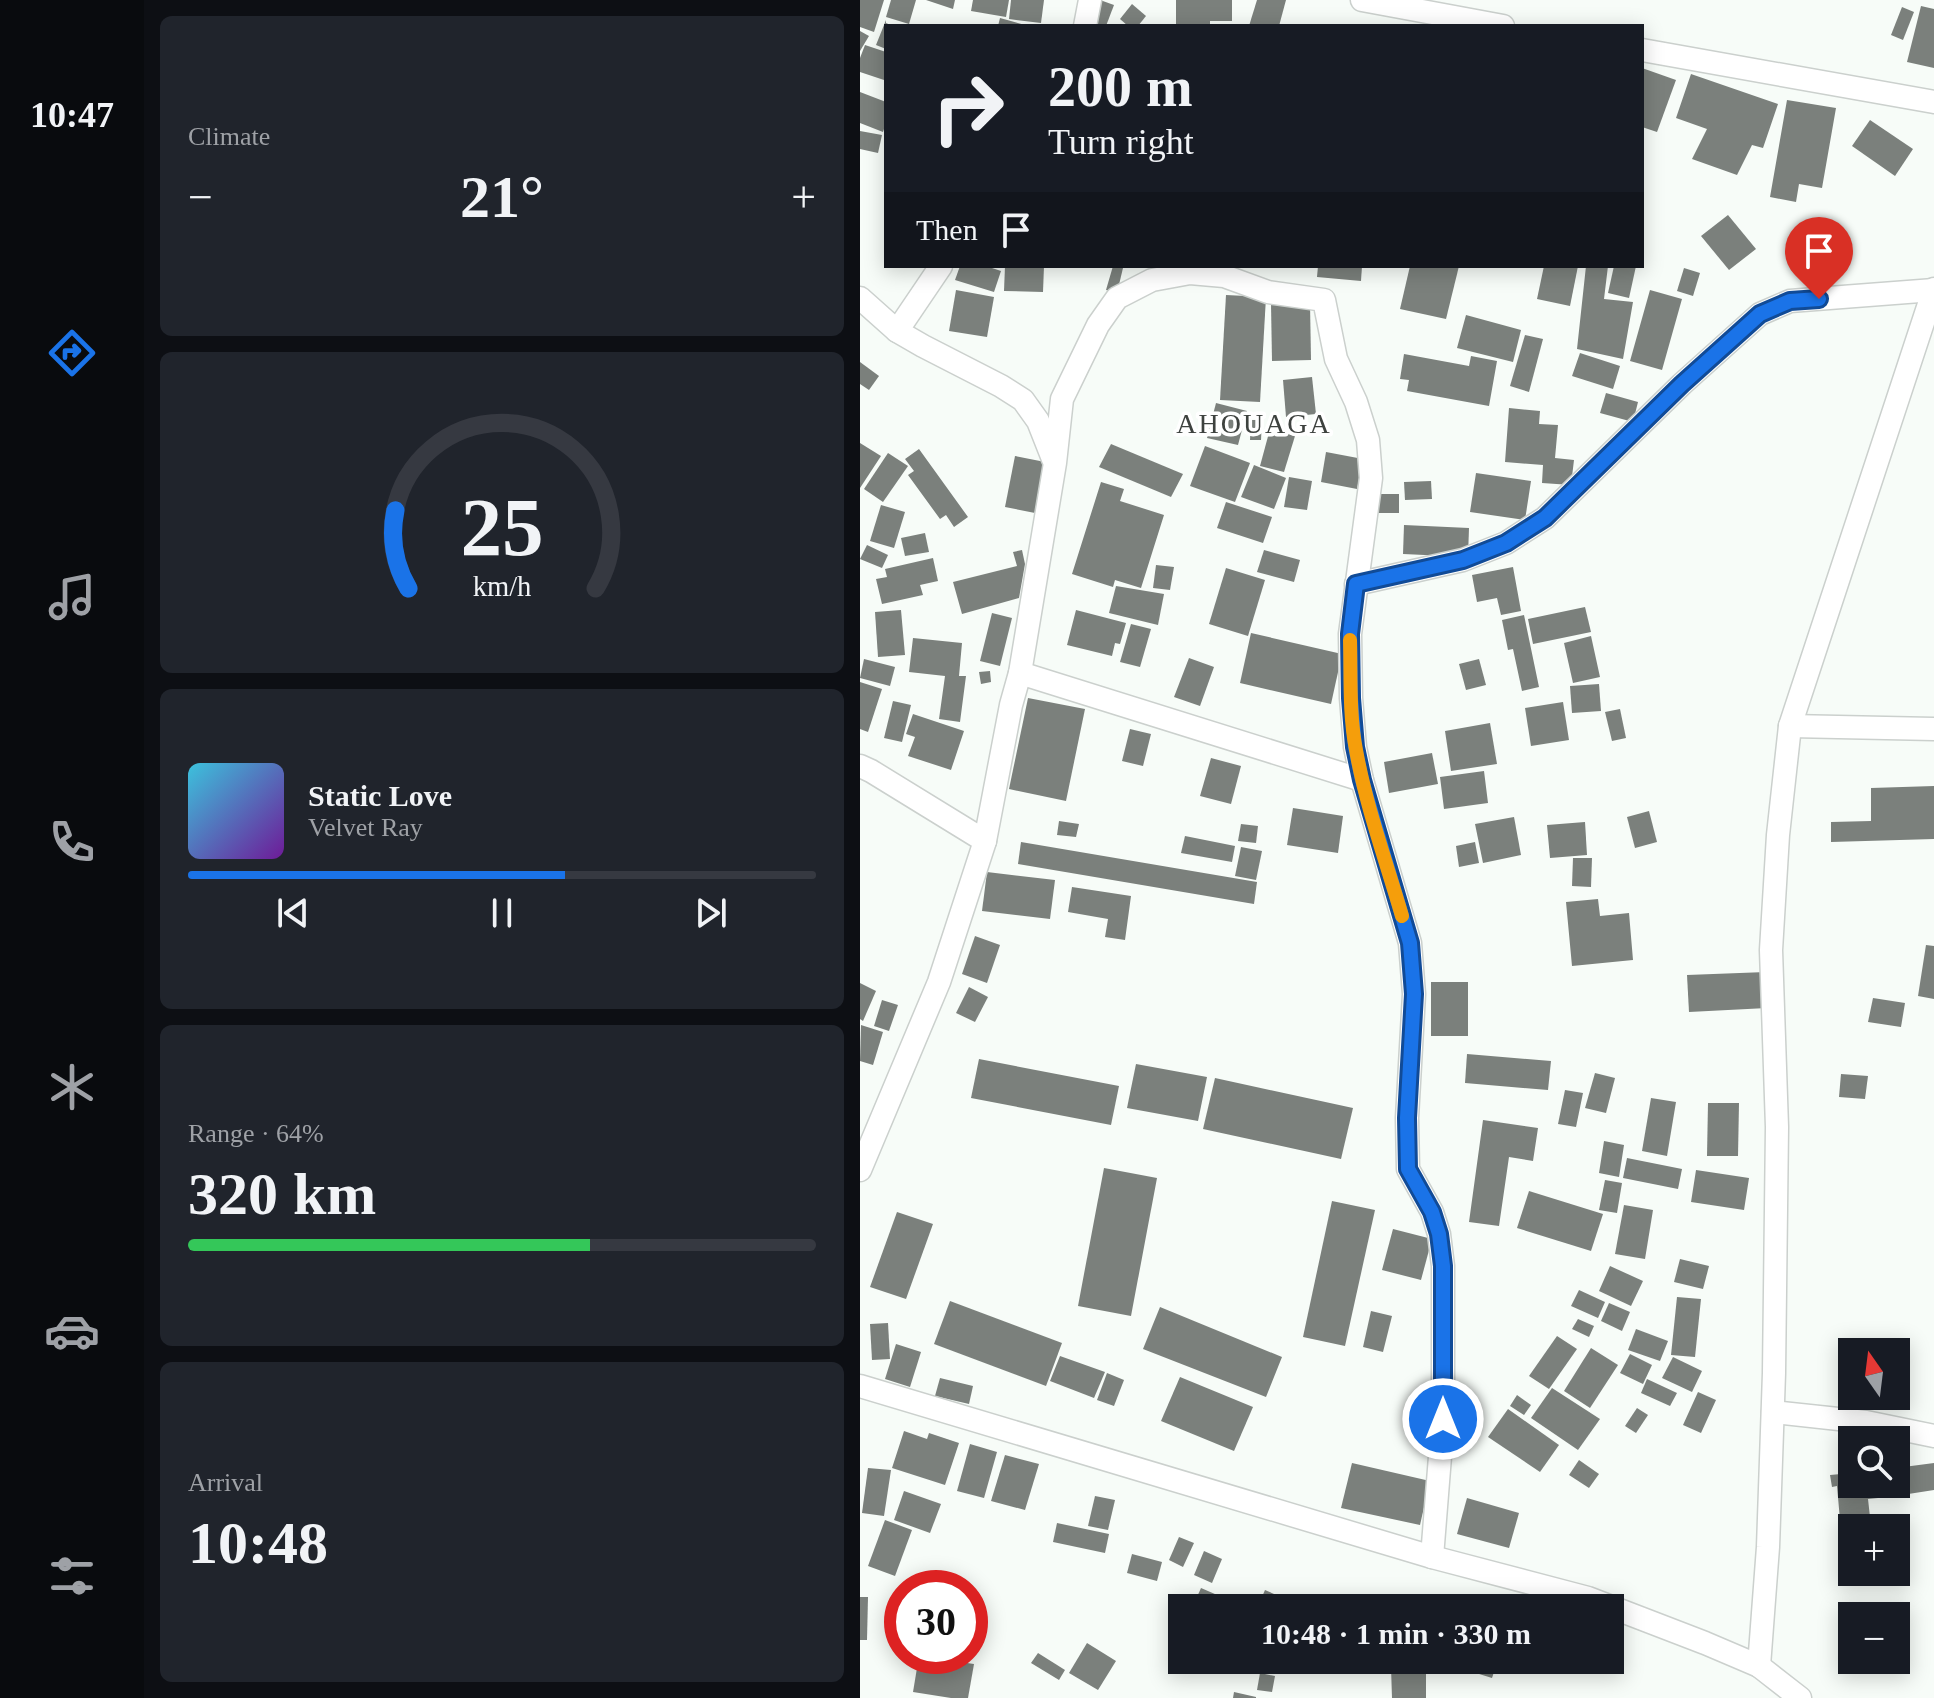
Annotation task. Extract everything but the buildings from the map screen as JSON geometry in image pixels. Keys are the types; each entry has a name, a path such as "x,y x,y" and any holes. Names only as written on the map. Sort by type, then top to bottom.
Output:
{"street":[{"path":"1085,24 1090,0"},
{"path":"1362,0 1492,24"},
{"path":"1644,50 1934,102"},
{"path":"897,331 940,268"},
{"path":"860,1170 939,982 985,841 1020,673 1055,463 1062,399 1098,325 1117,298 1152,280 1190,273 1224,276 1268,292 1324,300 1336,359 1356,402 1368,440 1371,478 1350,634 1355,747 1410,943 1414,994 1407,1118 1408,1169 1432,1212 1439,1234 1443,1266 1443,1419 1432,1557"},
{"path":"1356,584 1463,560 1506,543 1545,518 1682,384 1760,314 1790,301 1934,289 1790,726 1778,835 1771,950 1777,1127 1773,1412 1768,1547 1759,1666"},
{"path":"860,298 897,331 1023,400 1038,421 1055,463"},
{"path":"1020,673 1362,780"},
{"path":"1790,726 1934,729"},
{"path":"860,766 985,841"},
{"path":"860,1386 1432,1557 1588,1598 1759,1666 1800,1698"},
{"path":"1773,1412 1866,1422 1934,1436"}],"slow traffic":[{"path":"1350,640 1355,747 1402,916"}],"district":[{"name":"AHOUAGA","path":"1254,423"}],"route":[{"path":"1443,1419 1443,1266 1439,1234 1432,1212 1408,1169 1407,1118 1414,994 1410,943 1355,747 1350,634 1356,584 1463,560 1506,543 1545,518 1682,384 1760,314 1790,301 1819,299"}]}
